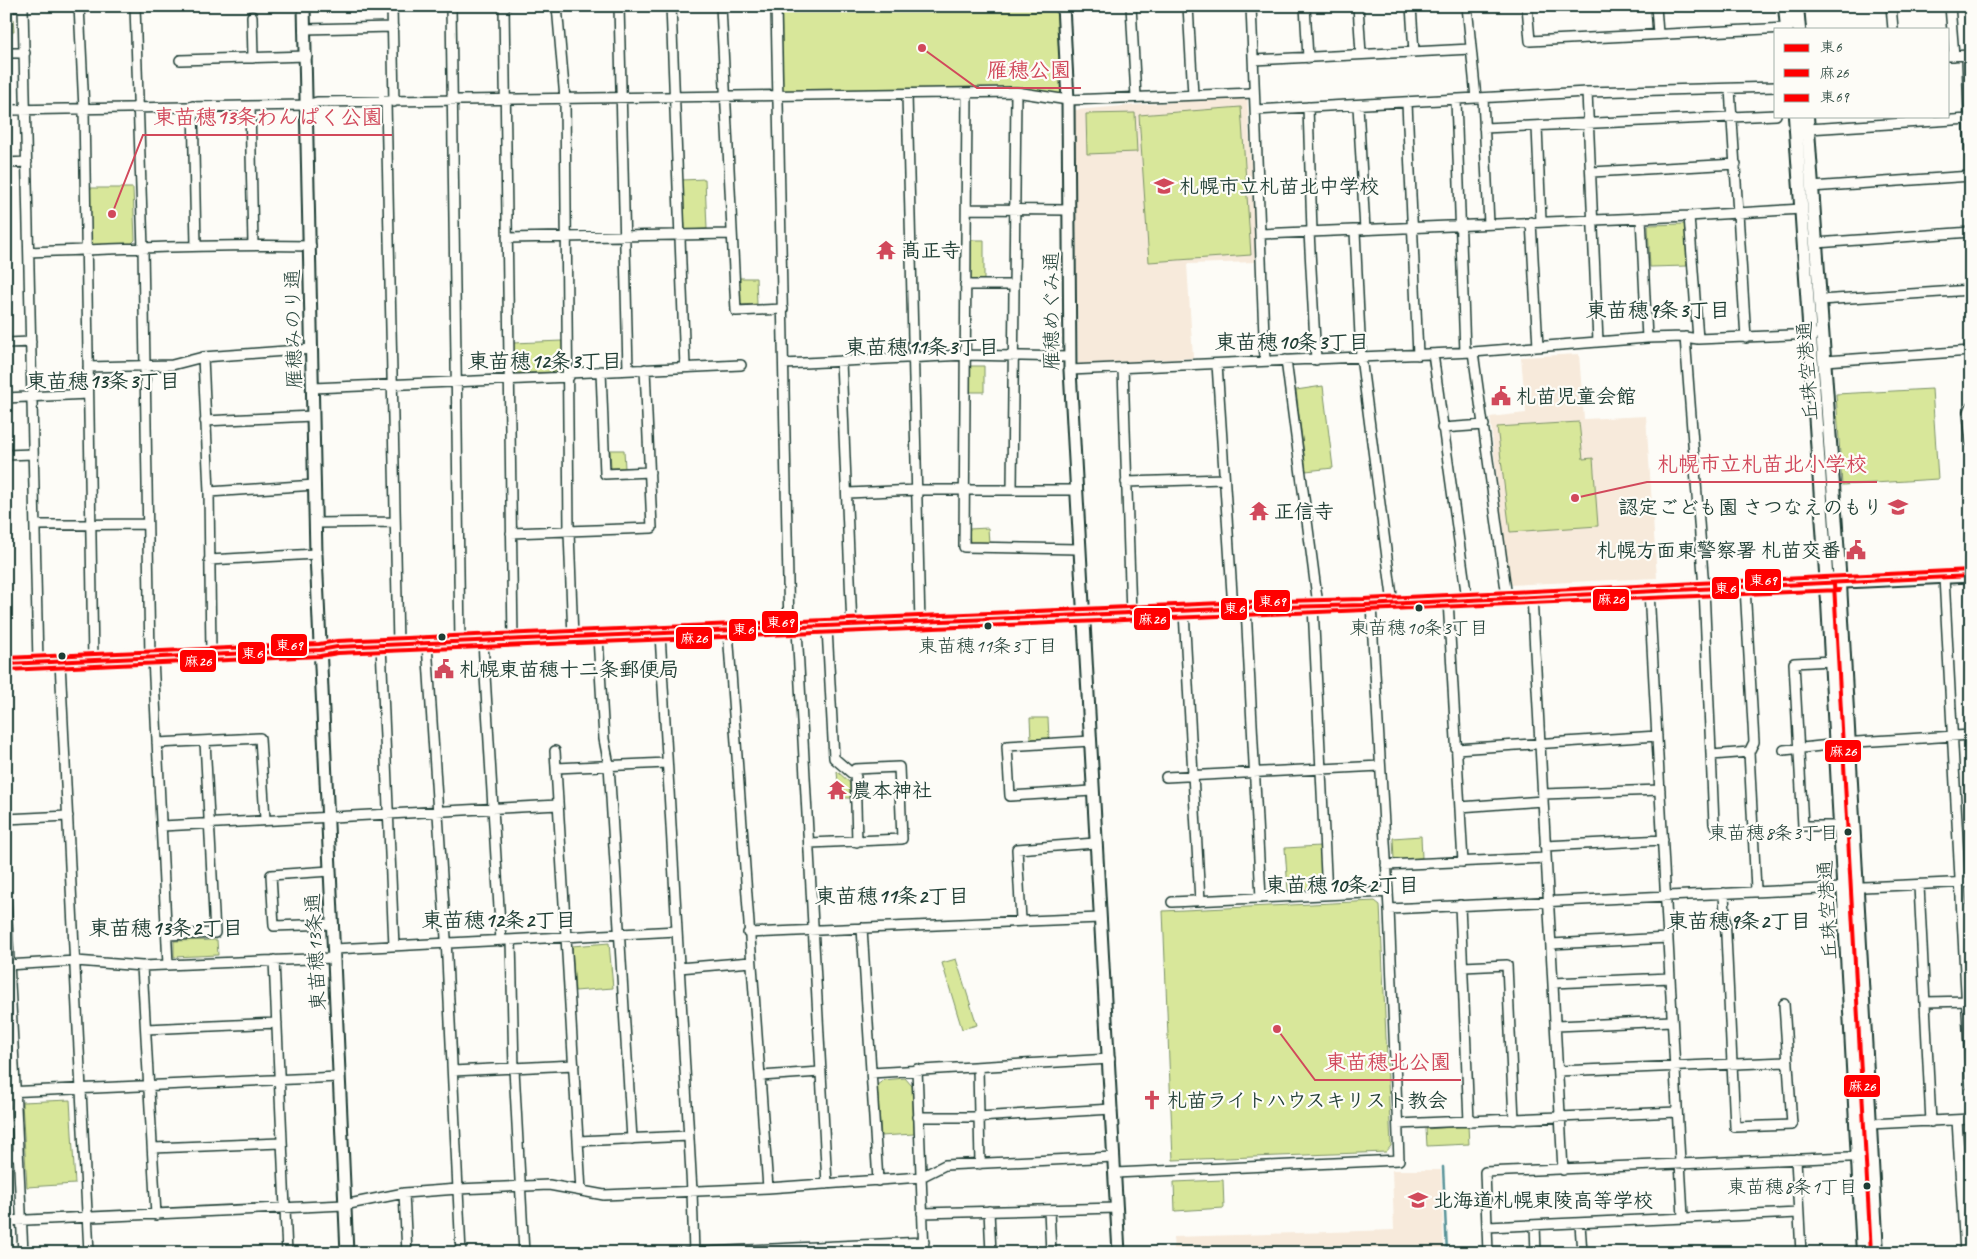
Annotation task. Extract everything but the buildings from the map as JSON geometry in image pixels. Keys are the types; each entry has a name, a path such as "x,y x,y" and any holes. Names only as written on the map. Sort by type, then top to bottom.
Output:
{"main road":[{"path":"1785,6 1791,28"},
{"path":"1791,28 1797,6"},
{"name":"丘珠空港通","path":"1796,118 1802,208 1816,334 1834,584 1832,661 1842,745 1841,826 1850,888 1870,1124 1866,1156 1863,1253"},
{"name":"丘珠空港通","path":"1807,123 1820,300 1816,334 1825,361 1842,745 1866,1156 1877,1253"}],"street":[{"path":"78,6 84,109 93,661"},
{"path":"135,6 143,249 151,658 162,826 168,965"},
{"name":"雁穂みのり通","path":"304,6 307,56 306,105 311,246 312,388 320,650"},
{"path":"392,6 390,102 398,645"},
{"path":"451,6 460,643"},
{"path":"504,6 512,641"},
{"path":"557,6 565,98 569,532 573,638"},
{"path":"619,6 628,370"},
{"path":"671,6 685,367"},
{"path":"721,6 736,311 783,309"},
{"path":"776,6 784,364 793,629 810,843 820,1072 828,1184"},
{"name":"雁穂めぐみ通","path":"1064,6 1068,100 1069,357 1095,843 1110,1059 1119,1253"},
{"path":"1131,6 1136,97"},
{"path":"1188,6 1193,95"},
{"path":"1252,6 1265,361"},
{"path":"1305,6 1308,58"},
{"path":"1358,6 1360,54"},
{"path":"1412,6 1414,52"},
{"path":"1468,6 1471,49 1484,128 1489,224"},
{"path":"1527,6 1530,41 1774,29"},
{"path":"1656,6 1658,34"},
{"path":"1891,6 1893,28"},
{"path":"1811,186 1971,177 1969,56 1951,56 1950,6"},
{"path":"6,7 23,7 38,663"},
{"path":"252,16 253,58"},
{"path":"305,29 392,27"},
{"path":"1254,60 1471,49"},
{"path":"6,53 25,53"},
{"path":"180,60 307,56"},
{"path":"1256,110 1358,106 1587,92 1774,87"},
{"path":"1730,89 1746,338"},
{"path":"1012,490 1016,92"},
{"path":"6,110 306,105 317,102 453,102 565,98 1016,92 1068,100 1254,93"},
{"path":"1587,92 1598,342"},
{"path":"967,93 964,547 1078,549"},
{"path":"907,94 920,624"},
{"path":"1456,100 1469,352 1484,425 1507,597"},
{"path":"1407,103 1414,228 1418,355"},
{"path":"193,106 196,246"},
{"path":"250,106 253,245"},
{"path":"1358,106 1364,230"},
{"path":"1308,107 1316,360"},
{"path":"1484,128 1774,115"},
{"path":"1807,123 1970,123"},
{"path":"1537,127 1541,221"},
{"path":"6,163 27,162"},
{"path":"1592,172 1736,164"},
{"path":"1261,234 1689,216 1802,208"},
{"path":"967,209 1069,210"},
{"path":"1689,216 1698,339"},
{"path":"1641,218 1647,338"},
{"path":"1531,222 1538,347"},
{"path":"1355,231 1361,358 1393,604"},
{"path":"1816,243 1971,232"},
{"path":"507,238 732,234"},
{"path":"29,252 196,246 311,246"},
{"path":"965,285 1014,285"},
{"path":"1820,300 1971,290"},
{"path":"1070,370 1418,355 1647,338 1746,338 1816,334"},
{"path":"1685,337 1704,588 1714,824"},
{"path":"6,343 31,342"},
{"path":"88,367 172,365 203,356 312,349"},
{"path":"1825,361 1971,352"},
{"path":"1433,354 1467,599"},
{"path":"784,364 966,355 1069,357"},
{"path":"203,356 209,492 211,655"},
{"path":"1286,360 1315,606 1327,895"},
{"path":"841,361 852,627"},
{"path":"1217,364 1233,609"},
{"path":"312,388 510,380 601,371 741,365"},
{"path":"1123,368 1131,614"},
{"path":"511,533 652,528 645,369"},
{"path":"601,371 606,474 650,472"},
{"path":"6,398 88,394"},
{"path":"1971,407 1968,414 1971,442"},
{"path":"205,421 313,416"},
{"path":"1442,428 1484,425"},
{"path":"6,455 33,454"},
{"path":"1126,482 1224,479"},
{"path":"209,492 315,485"},
{"path":"848,494 917,490 1075,490"},
{"path":"316,523 396,522"},
{"path":"36,525 147,524"},
{"path":"209,560 316,554"},
{"path":"6,664 320,650 337,647 381,645 852,627 1246,608 1371,605 1971,576"},
{"path":"1944,577 1960,882 1969,1001 1971,1086"},
{"path":"1745,587 1754,742 1749,752 1756,890"},
{"path":"1648,591 1683,1218"},
{"path":"1532,596 1563,1170"},
{"path":"1448,600 1463,862"},
{"path":"1115,1173 1399,1160 1389,909 1371,605"},
{"path":"1246,608 1261,898"},
{"path":"1184,612 1200,901"},
{"path":"827,628 834,758 856,777"},
{"path":"728,631 748,933 761,1076 768,1188"},
{"path":"660,634 694,1253"},
{"path":"598,637 604,739 609,765 632,1139"},
{"path":"483,642 501,941"},
{"path":"428,644 436,812 453,1071 461,1253"},
{"path":"381,645 394,946"},
{"name":"東苗穂13条通","path":"320,650 347,1253"},
{"path":"1832,661 1794,663 1803,826 1841,826"},
{"path":"60,662 89,1253"},
{"path":"1784,750 1971,735"},
{"path":"1456,749 1540,742 1657,736"},
{"path":"157,743 260,738 265,819"},
{"path":"167,935 215,933 205,741"},
{"path":"1091,741 1007,746 1010,796 1092,791"},
{"path":"555,751 581,1191"},
{"path":"1712,755 1749,752"},
{"path":"556,768 667,763"},
{"path":"1166,777 1380,766"},
{"path":"810,843 857,842 902,839 899,767 855,769 857,842"},
{"path":"1460,807 1543,797 1660,790"},
{"path":"162,826 265,819 558,806"},
{"path":"6,819 68,816"},
{"path":"1546,846 1663,840"},
{"path":"1021,920 1017,849 1095,843"},
{"path":"1386,865 1546,858"},
{"path":"330,871 271,875 274,926 332,924"},
{"path":"1389,909 1756,890 1920,886 1971,882"},
{"path":"1920,886 1931,1122"},
{"path":"1172,902 1388,892"},
{"path":"1724,893 1735,1128 1792,1125 1784,1004"},
{"path":"6,899 11,1092 18,1155 24,1253"},
{"path":"1460,905 1469,1122"},
{"path":"748,933 1100,918"},
{"path":"862,928 878,1181"},
{"path":"8,965 76,961 142,966 274,960 394,946 677,931"},
{"path":"1551,944 1668,938"},
{"path":"511,940 514,1069 524,1253"},
{"path":"274,960 287,1253"},
{"path":"679,968 751,962"},
{"path":"1463,966 1507,965 1514,1120"},
{"path":"142,966 156,1215"},
{"path":"1553,983 1670,978"},
{"path":"1926,1002 1969,1001"},
{"path":"1556,1026 1672,1021"},
{"path":"146,1029 277,1023"},
{"path":"871,1073 1110,1059"},
{"path":"1558,1071 1788,1062"},
{"path":"453,1071 574,1065"},
{"path":"978,1067 980,1164"},
{"path":"916,1069 924,1253"},
{"path":"761,1076 820,1072"},
{"path":"11,1092 339,1077"},
{"path":"918,1117 978,1117 1112,1109"},
{"path":"1398,1124 1677,1112"},
{"path":"1870,1124 1971,1119"},
{"path":"1958,1120 1966,1174 1965,1253"},
{"path":"578,1140 689,1136"},
{"path":"153,1148 281,1143"},
{"path":"6,1155 18,1155"},
{"path":"1488,1253 1485,1172 1866,1156"},
{"path":"6,1221 344,1205 404,1193 520,1186 549,1185 604,1195 768,1188 922,1177 945,1165 1114,1157"},
{"path":"1796,1159 1801,1253"},
{"path":"404,1193 407,1253"},
{"path":"922,1213 1117,1208"},
{"path":"1049,1210 1052,1253"},
{"path":"990,1211 991,1253"},
{"path":"1487,1227 1798,1213"},
{"path":"1580,1224 1582,1253"},
{"path":"1535,1225 1536,1253"},
{"path":"686,1253 924,1242"}],"shaded area":[{"name":"札幌市立札苗北中学校","path":"1247,96 1257,262 1187,264 1193,358 1078,364 1075,110"},
{"path":"1579,354 1584,419 1646,416 1657,578 1509,585 1490,417 1526,413 1521,357"},
{"name":"北海道札幌東陵高等学校","path":"1392,1170 1441,1170 1444,1253 1174,1253 1173,1237 1394,1230"}],"green space":[{"path":"780,6 1061,6 1066,100 1016,89 782,92"},
{"path":"6,14 9,14 13,19 14,32 6,32"},
{"path":"1241,107 1251,255 1149,262 1139,115"},
{"path":"1135,113 1137,152 1087,154 1086,114"},
{"path":"705,179 707,229 685,230 682,180"},
{"path":"90,188 133,188 135,240 131,244 94,246 90,241"},
{"path":"1685,224 1687,266 1650,267 1648,225"},
{"path":"968,240 984,240 984,280 968,280"},
{"path":"738,278 756,278 757,304 739,305"},
{"path":"562,341 563,372 515,373 513,343"},
{"path":"968,366 984,366 984,392 968,392"},
{"path":"1323,386 1333,468 1306,471 1296,390"},
{"path":"1932,389 1938,479 1842,485 1836,394"},
{"path":"1579,422 1583,459 1593,458 1598,526 1510,532 1497,427"},
{"path":"610,450 624,450 625,468 611,468"},
{"path":"988,528 989,544 970,544 969,529"},
{"path":"1030,718 1048,718 1049,738 1031,739"},
{"path":"837,771 850,783 851,798 839,798"},
{"path":"1421,836 1422,858 1394,860 1393,838"},
{"path":"1320,846 1322,889 1288,890 1285,848"},
{"path":"1375,901 1380,905 1391,1146 1386,1152 1173,1160 1163,911"},
{"path":"217,940 218,955 174,957 174,941"},
{"path":"609,943 613,988 575,991 572,946"},
{"path":"956,959 977,1025 962,1029 942,963"},
{"path":"905,1078 912,1086 914,1134 881,1136 877,1085 884,1080"},
{"path":"70,1100 75,1184 27,1187 22,1102"},
{"path":"1468,1126 1469,1144 1427,1146 1426,1129"},
{"path":"1223,1180 1224,1208 1175,1211 1174,1182"}],"waterway":[{"path":"1443,1167 1447,1253"}],"transit line":[{"name":"東69","path":"6,658 319,644 337,641 1246,602 1364,599 1971,570"},
{"name":"東6","path":"6,664 320,650 337,647 1246,608 1364,605 1971,576"},
{"name":"麻26","path":"1834,584 1871,1253"},
{"name":"麻26","path":"6,670 320,656 338,653 1840,590"}],"place":[{"name":"雁穂公園","path":"922,48"},
{"name":"札幌市立札苗北中学校","path":"1164,186"},
{"name":"東苗穂13条わんぱく公園","path":"112,214"},
{"name":"髙正寺","path":"886,250"},
{"name":"札苗児童会館","path":"1501,396"},
{"name":"札幌市立札苗北小学校","path":"1575,498"},
{"name":"認定ごども園 さつなえのもり","path":"1898,507"},
{"name":"正信寺","path":"1259,511"},
{"name":"札幌方面東警察署 札苗交番","path":"1856,550"},
{"name":"東苗穂10条3丁目","path":"1419,608"},
{"name":"東苗穂11条3丁目","path":"988,626"},
{"name":"札幌東苗穂十二条郵便局","path":"444,669"},
{"name":"農本神社","path":"837,790"},
{"name":"東苗穂8条3丁目","path":"1848,832"},
{"name":"東苗穂北公園","path":"1277,1029"},
{"name":"札苗ライトハウスキリスト教会","path":"1152,1100"},
{"name":"東苗穂8条1丁目","path":"1867,1186"},
{"name":"北海道札幌東陵高等学校","path":"1418,1200"}],"district":[{"name":"東苗穂9条3丁目","path":"1658,310"},
{"name":"東苗穂10条3丁目","path":"1292,342"},
{"name":"東苗穂11条3丁目","path":"922,347"},
{"name":"東苗穂12条3丁目","path":"545,361"},
{"name":"東苗穂13条3丁目","path":"103,381"},
{"name":"東苗穂10条2丁目","path":"1342,885"},
{"name":"東苗穂11条2丁目","path":"892,896"},
{"name":"東苗穂12条2丁目","path":"499,920"},
{"name":"東苗穂9条2丁目","path":"1739,921"},
{"name":"東苗穂13条2丁目","path":"166,928"}]}
